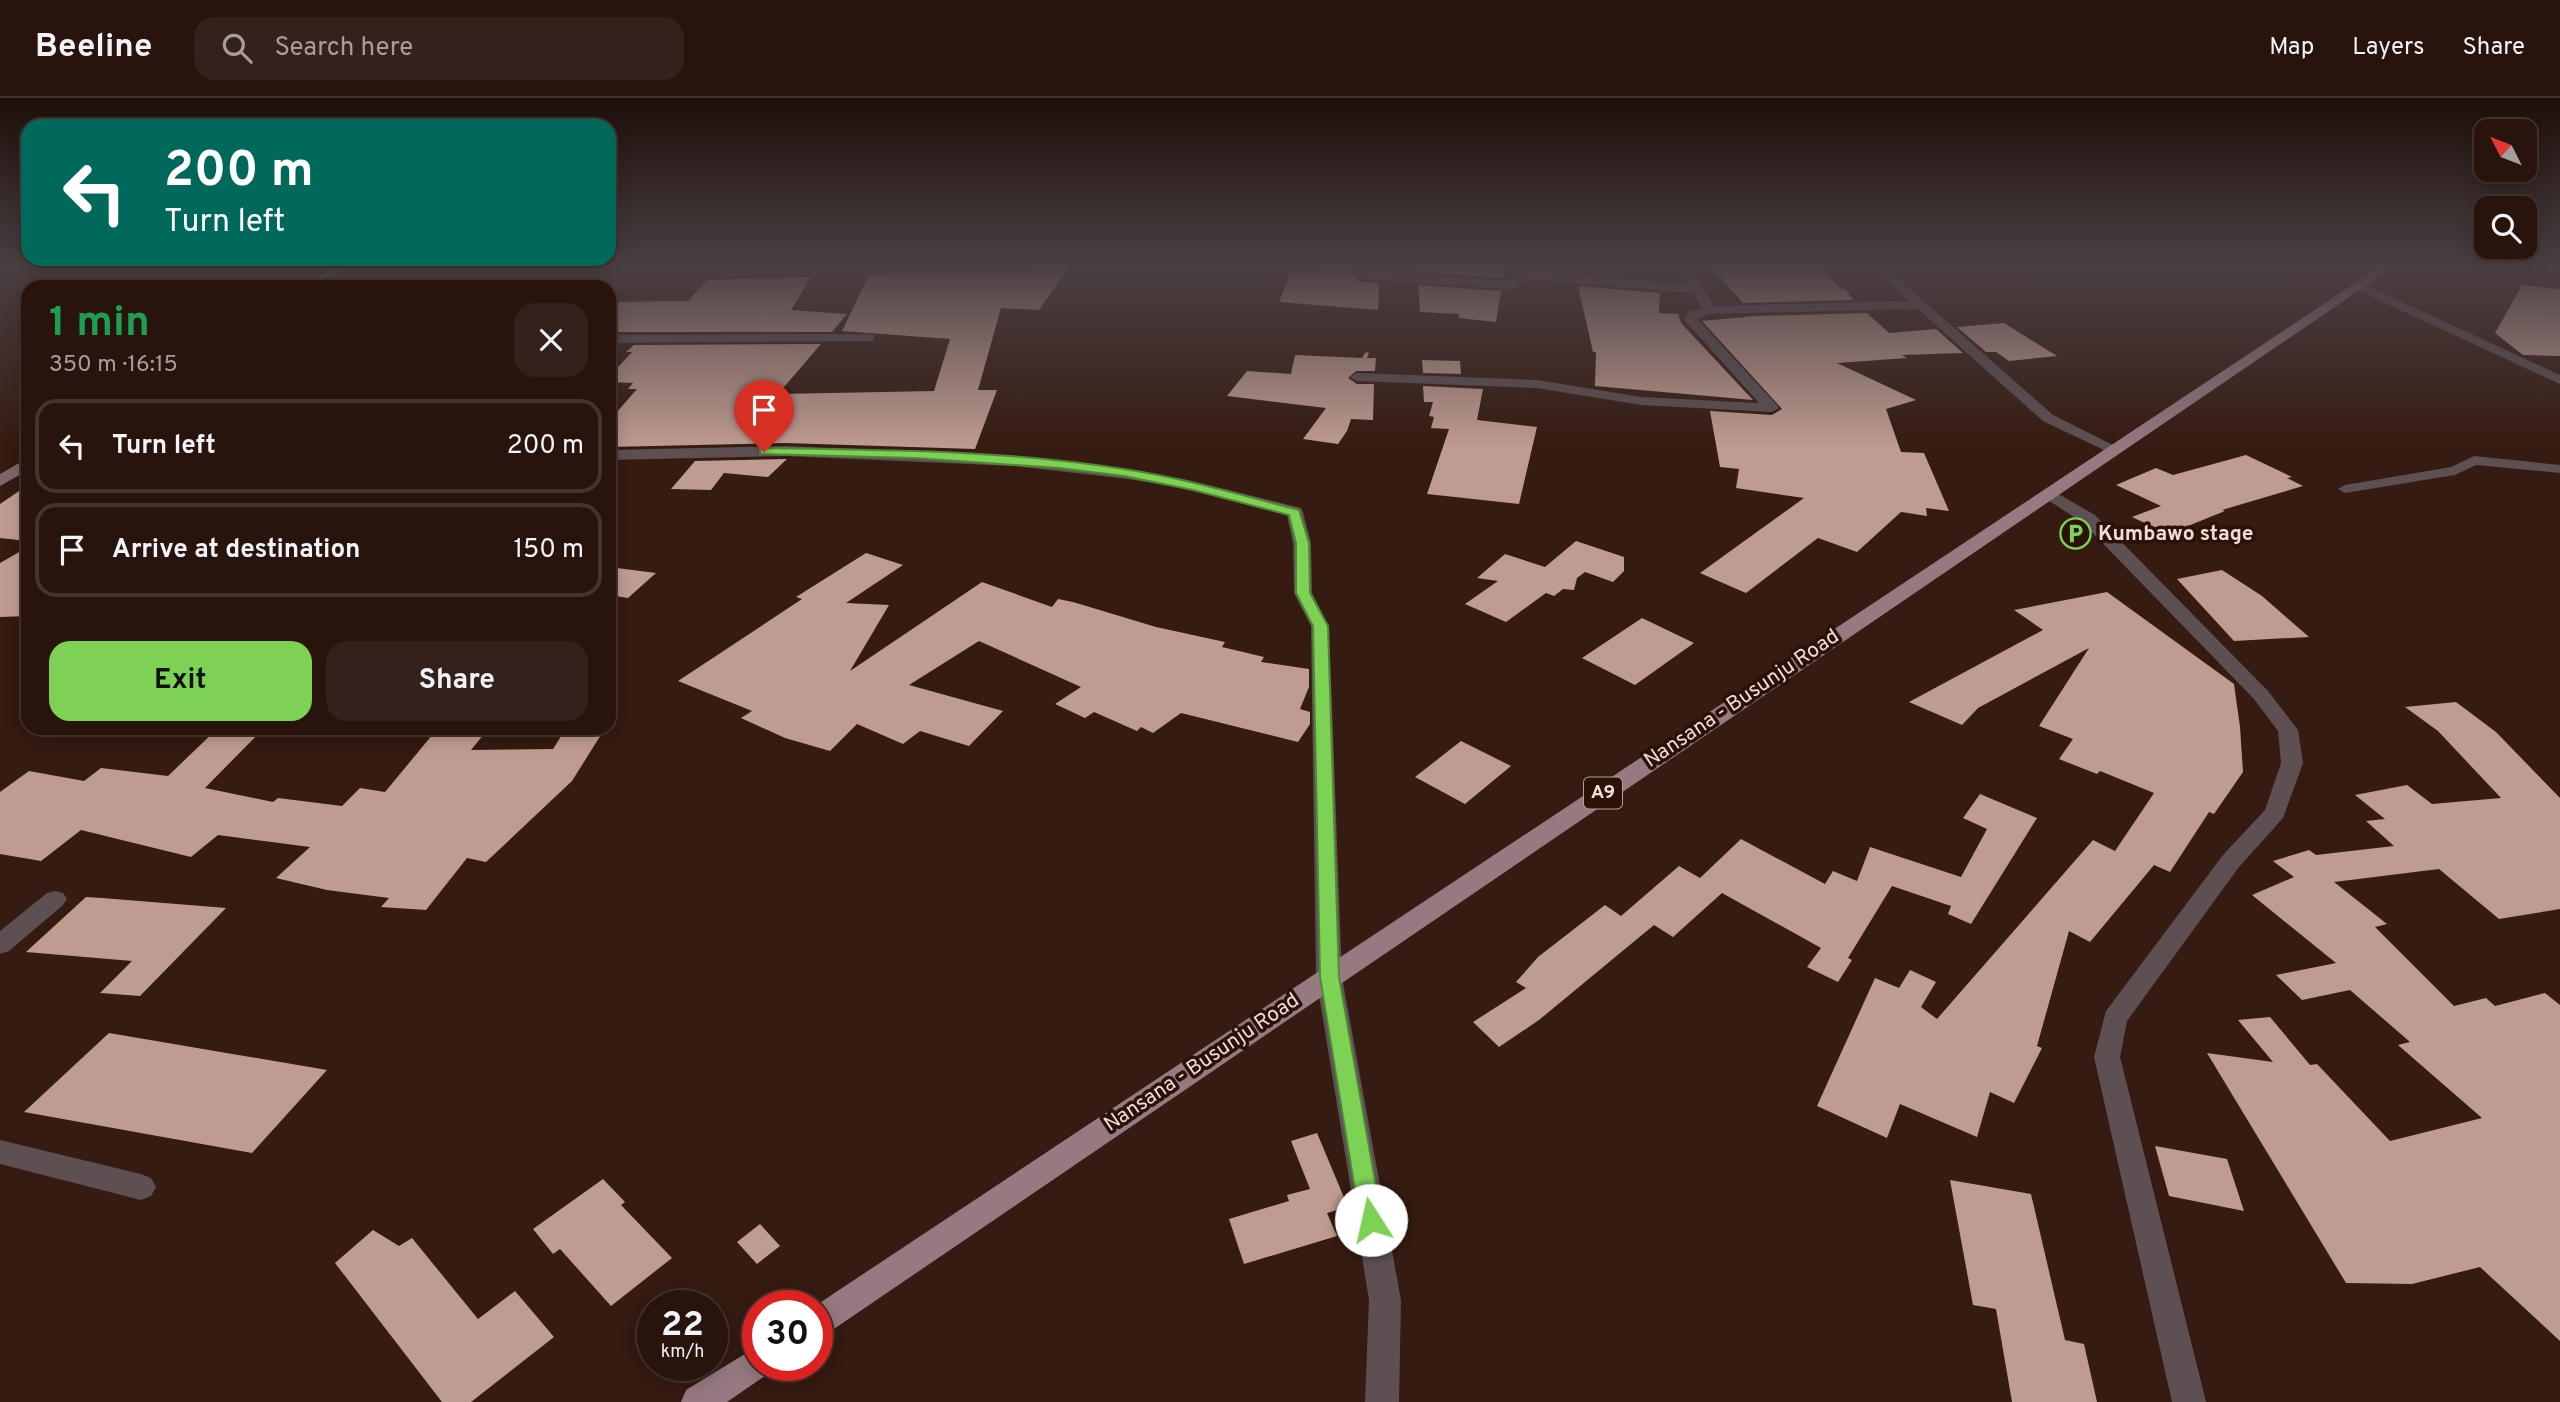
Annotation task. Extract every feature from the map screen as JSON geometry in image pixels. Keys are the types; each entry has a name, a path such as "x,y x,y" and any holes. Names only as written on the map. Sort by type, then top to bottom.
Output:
{"main road":[{"name":"Nansana - Busunju Road","path":"833,1311 2299,327"},
{"path":"698,1402 742,1373"}],"street":[{"path":"1357,377 1537,384 1640,401 1772,408 1697,327"},
{"path":"1946,327 2048,418 2115,450"},
{"path":"2447,327 2560,380"},
{"path":"616,339 869,338"},
{"path":"616,455 788,451 820,454 915,454 1037,462 1124,472 1295,512 1302,543 1303,593 1321,626 1329,977 1385,1300 1382,1402"},
{"path":"0,481 21,468"},
{"path":"2048,493 2089,519 2261,695 2288,730 2292,763 2274,813 2231,861 2115,1018 2107,1057 2189,1402"},
{"path":"0,945 55,899"},
{"path":"0,1152 141,1187"}],"lane":[{"path":"2346,489 2455,471 2474,460 2560,469"}],"building":[{"path":"616,327 836,327 832,332 616,332"},
{"path":"844,327 996,327 978,390 997,390 975,449 785,443 616,447 616,413 637,389 628,389 633,383 616,382 616,369 632,352 626,352 634,345 821,344 778,394 934,391 950,339 842,331"},
{"path":"1587,327 1685,327 1753,400 1595,386 1596,352 1593,352"},
{"path":"1707,327 1882,327 1889,333 1936,329 1963,353 1902,355 1907,358 1837,363 1916,400 1886,409 1901,452 1924,453 1949,511 1926,508 1927,516 1901,512 1857,552 1818,538 1746,593 1700,573 1804,498 1736,488 1739,469 1720,467 1710,411 1772,415 1782,409"},
{"path":"1957,327 2010,327 2057,356 2009,361 1996,352 1986,352"},
{"path":"2498,327 2560,327 2560,356 2523,355 2495,333"},
{"path":"1366,352 1369,353 1367,358 1376,358 1375,371 1356,371 1348,378 1357,384 1374,384 1373,420 1351,419 1338,444 1303,439 1326,408 1227,396 1247,371 1291,374 1295,355 1362,358"},
{"path":"1422,360 1460,361 1461,374 1423,373"},
{"path":"1423,386 1483,389 1477,420 1537,427 1519,504 1427,494 1449,429 1431,428 1434,417 1429,416 1433,402 1424,402"},
{"path":"2246,455 2292,477 2287,478 2303,486 2222,510 2225,511 2168,534 2132,517 2161,506 2116,485 2156,468 2173,475"},
{"path":"787,459 768,477 724,473 711,490 671,489 695,461"},
{"path":"21,490 21,540 0,538 0,504"},
{"path":"1576,541 1624,557 1624,571 1613,582 1585,572 1577,578 1574,590 1563,589 1554,596 1546,593 1506,622 1465,604 1498,581 1477,578 1505,554 1545,567"},
{"path":"21,551 21,616 0,617 0,563"},
{"path":"866,553 903,565 846,603 889,605 850,671 982,582 1052,607 1058,599 1073,602 1156,627 1225,642 1222,647 1264,657 1261,662 1309,669 1309,687 1300,709 1310,712 1310,724 1298,742 1181,713 1153,733 1141,727 1137,731 1094,712 1085,718 1055,704 1081,687 979,641 909,685 1003,711 969,746 920,731 903,744 857,724 830,751 785,738 741,718 752,711 678,681 802,599 796,597"},
{"path":"616,568 656,573 628,598 616,596"},
{"path":"2222,570 2262,596 2309,637 2234,641 2177,579"},
{"path":"2107,592 2234,684 2243,772 2214,814 2209,812 2170,872 2154,865 2090,942 2069,931 2037,1046 2042,1048 2014,1103 1990,1092 1977,1137 1900,1104 1887,1138 1817,1106 1875,978 1899,988 1910,970 1936,982 1921,1007 1937,1019 2093,840 2115,851 2154,793 2100,771 2097,774 2059,759 2073,739 2039,726 2089,648 1978,708 1962,725 1909,702 2043,630 2014,610"},
{"path":"1642,618 1694,643 1635,685 1582,658"},
{"path":"2456,702 2496,732 2560,798 2560,909 2499,919 2439,869 2334,882 2387,924 2375,927 2454,1006 2486,998 2495,1006 2545,993 2560,1005 2560,1341 2480,1267 2412,1284 2346,1283 2207,1053 2273,1062 2238,1020 2270,1017 2310,1065 2317,1064 2390,1141 2482,1118 2398,1045 2410,1042 2350,990 2302,1000 2276,975 2336,963 2252,895 2294,877 2273,861 2309,850 2316,855 2394,846 2366,821 2385,819 2355,795 2407,785 2432,804 2501,798 2438,731 2405,707"},
{"path":"211,735 257,735 205,788 273,802 278,798 342,806 360,788 385,792 432,735 483,735 471,750 553,749 562,735 601,735 572,781 486,862 467,858 426,910 381,907 389,898 327,890 276,878 310,847 218,835 191,857 81,830 41,861 0,854 0,792 29,771 84,781 101,768 168,776"},
{"path":"1461,741 1511,766 1465,804 1415,777"},
{"path":"1980,794 2037,818 1971,924 1948,914 1951,906 1892,886 1848,958 1852,960 1838,982 1807,967 1821,948 1722,893 1673,937 1654,925 1539,1020 1499,1047 1473,1022 1526,988 1516,982 1538,957 1605,905 1621,916 1679,866 1700,878 1741,839 1825,884 1833,871 1857,881 1870,847 1961,877 1987,829 1963,818"},
{"path":"86,897 226,908 140,996 100,993 132,961 26,952"},
{"path":"109,1033 327,1070 252,1153 24,1112"},
{"path":"1317,1133 1348,1207 1327,1213 1337,1236 1244,1264 1229,1219 1289,1201 1287,1195 1310,1189 1291,1141"},
{"path":"2155,1146 2227,1159 2244,1211 2169,1196"},
{"path":"603,1179 625,1202 621,1205 672,1258 611,1306 560,1249 553,1254 533,1229"},
{"path":"1950,1180 2031,1194 2065,1340 2084,1344 2097,1402 2012,1402 1996,1309 1973,1305"},
{"path":"760,1224 780,1246 757,1264 737,1242"},
{"path":"373,1230 399,1246 412,1238 478,1319 515,1291 554,1337 471,1402 442,1402 335,1263"}],"place":[{"name":"Kumbawo stage","path":"2075,534"}],"route":[{"path":"764,452 915,454 1037,462 1124,472 1194,486 1295,512 1302,543 1303,593 1321,626 1329,977 1371,1220"}]}
